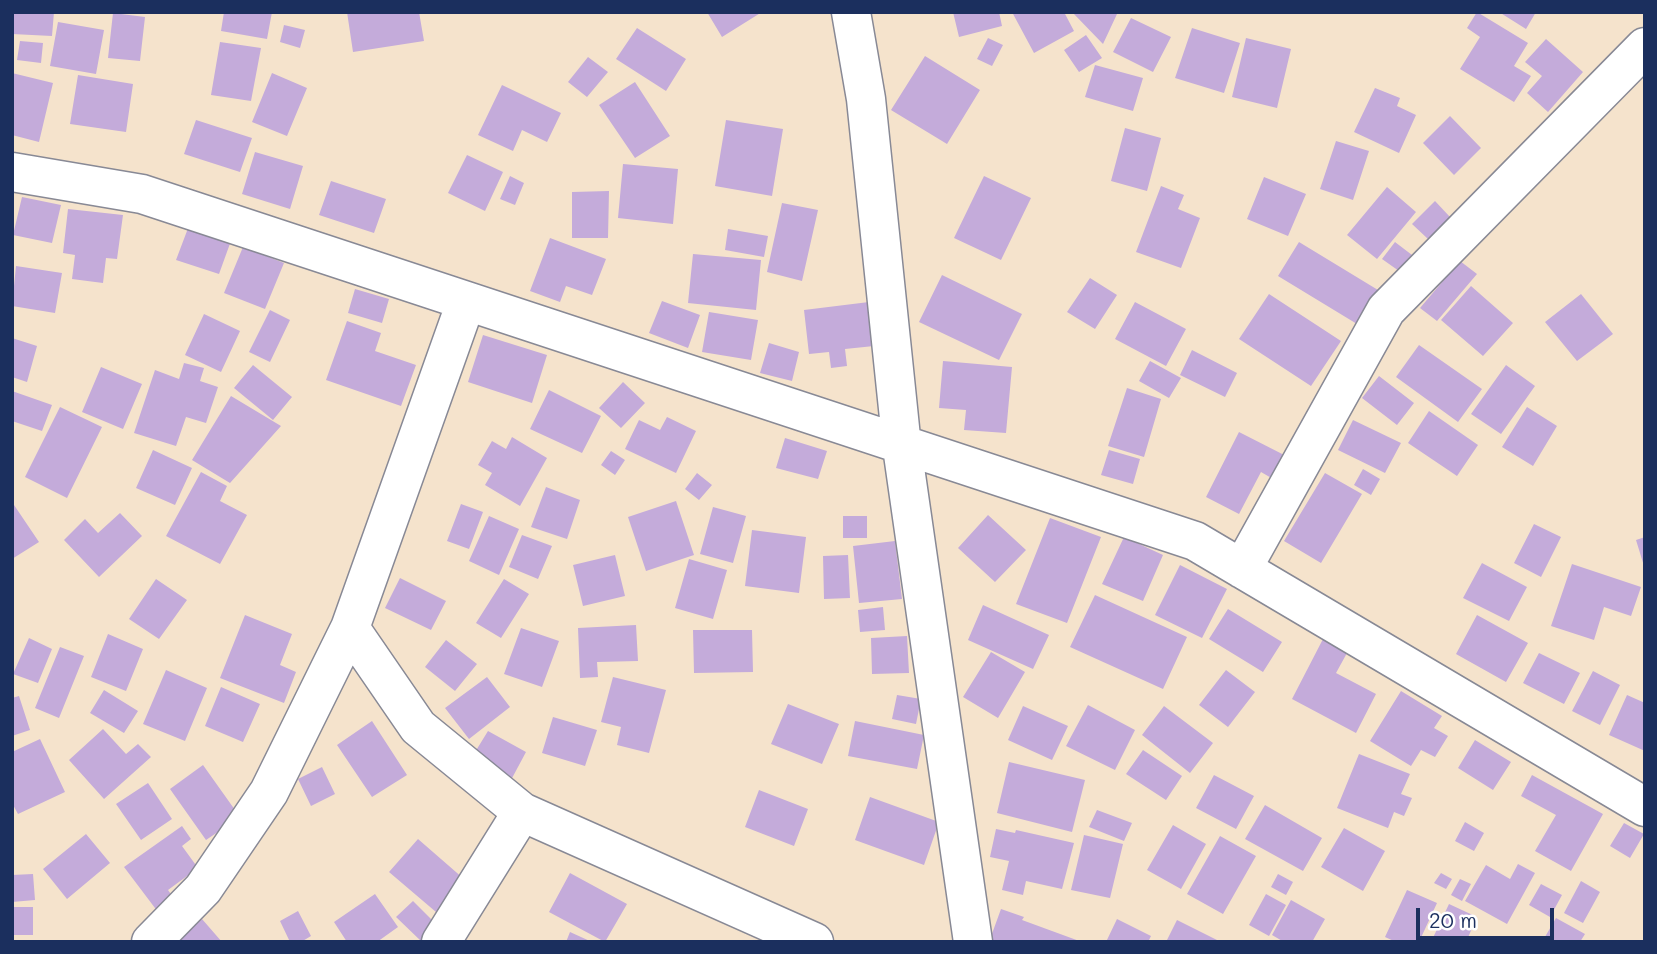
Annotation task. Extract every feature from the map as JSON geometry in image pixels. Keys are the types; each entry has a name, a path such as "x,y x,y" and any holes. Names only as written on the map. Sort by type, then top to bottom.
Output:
{"street":[{"path":"851,12 866,99 902,447 974,942"},
{"path":"1242,569 1386,310 1645,47"},
{"path":"12,172 142,194 902,447 1195,541 1645,807"},
{"path":"151,942 202,889 269,792 350,628 466,302"},
{"path":"350,628 418,727 522,812 814,942"},
{"path":"441,942 522,812"}],"building":[{"path":"14,12 54,12 52,36 12,34"},
{"path":"224,12 272,12 267,39 221,31"},
{"path":"347,12 419,12 424,41 353,52"},
{"path":"707,12 762,12 722,37"},
{"path":"953,12 999,12 1002,26 959,37"},
{"path":"1012,12 1064,12 1074,31 1034,53"},
{"path":"1072,12 1116,12 1117,14 1103,44"},
{"path":"1477,12 1528,43 1514,66 1531,76 1514,102 1460,69 1480,37 1467,28"},
{"path":"1499,12 1536,12 1526,29"},
{"path":"113,13 145,17 140,61 108,58"},
{"path":"1131,18 1171,37 1153,72 1113,52"},
{"path":"58,22 104,30 96,74 50,66"},
{"path":"284,25 305,30 300,48 280,42"},
{"path":"637,28 686,59 666,91 616,59"},
{"path":"1192,28 1240,43 1224,93 1175,78"},
{"path":"1086,35 1102,58 1079,72 1064,50"},
{"path":"988,38 1003,45 992,66 977,59"},
{"path":"1246,38 1291,49 1277,108 1232,97"},
{"path":"1546,39 1583,72 1548,112 1527,93 1542,76 1525,62"},
{"path":"20,41 43,43 41,63 17,60"},
{"path":"220,42 261,48 251,101 211,95"},
{"path":"925,56 980,90 947,144 891,110"},
{"path":"588,57 608,72 587,97 568,82"},
{"path":"1095,65 1143,78 1133,111 1085,97"},
{"path":"12,73 53,83 39,142 12,135"},
{"path":"272,73 307,88 287,136 252,122"},
{"path":"78,75 133,84 126,132 70,124"},
{"path":"635,82 670,136 635,158 599,105"},
{"path":"502,85 561,113 547,142 522,130 513,151 478,135"},
{"path":"1375,88 1400,98 1397,106 1416,115 1399,153 1354,132"},
{"path":"1450,116 1481,148 1454,175 1423,143"},
{"path":"196,120 252,138 240,172 184,154"},
{"path":"726,120 783,129 772,196 715,186"},
{"path":"1125,128 1161,138 1147,191 1111,181"},
{"path":"1336,141 1369,151 1353,200 1320,189"},
{"path":"255,152 303,166 290,209 242,194"},
{"path":"467,155 503,172 485,211 448,193"},
{"path":"623,164 678,169 673,224 618,218"},
{"path":"510,176 524,183 515,205 500,199"},
{"path":"984,176 1031,198 1001,260 954,238"},
{"path":"1264,177 1306,194 1288,236 1247,219"},
{"path":"331,181 386,199 374,233 319,215"},
{"path":"1161,186 1184,195 1178,209 1200,218 1181,268 1136,252"},
{"path":"1387,187 1416,212 1377,259 1347,235"},
{"path":"609,191 608,238 572,238 572,192"},
{"path":"22,197 61,205 52,243 13,235"},
{"path":"1435,201 1450,217 1428,239 1412,224"},
{"path":"782,203 818,210 802,281 767,272"},
{"path":"68,209 123,215 117,259 106,258 103,283 72,279 75,255 63,253"},
{"path":"190,223 232,238 219,274 176,260"},
{"path":"728,229 768,236 764,257 725,250"},
{"path":"550,238 606,259 592,295 566,286 560,302 530,291"},
{"path":"1299,242 1378,290 1357,324 1278,276"},
{"path":"1395,242 1412,255 1399,271 1382,259"},
{"path":"243,247 284,263 265,309 224,293"},
{"path":"693,254 761,260 756,310 688,303"},
{"path":"1460,261 1477,274 1437,321 1420,308"},
{"path":"16,266 62,273 55,313 12,306"},
{"path":"942,275 1022,314 999,360 919,322"},
{"path":"1090,278 1117,295 1095,329 1067,312"},
{"path":"1471,286 1513,323 1483,356 1441,320"},
{"path":"355,289 389,299 382,323 348,313"},
{"path":"1269,294 1341,341 1311,386 1239,339"},
{"path":"1581,294 1613,334 1577,361 1545,322"},
{"path":"662,301 700,315 688,348 649,333"},
{"path":"869,302 874,346 845,349 847,366 831,368 829,352 809,354 804,310"},
{"path":"1135,302 1186,329 1166,366 1115,339"},
{"path":"270,310 290,320 270,362 249,352"},
{"path":"709,312 758,320 751,360 702,352"},
{"path":"204,314 240,331 221,372 185,355"},
{"path":"347,321 381,333 375,351 416,365 401,406 326,380"},
{"path":"483,335 547,355 532,403 468,382"},
{"path":"12,338 37,346 27,382 12,377"},
{"path":"769,343 799,352 792,381 760,373"},
{"path":"1419,345 1482,389 1458,422 1396,377"},
{"path":"1192,350 1237,373 1225,397 1180,375"},
{"path":"943,361 1012,367 1006,433 964,430 966,410 939,408"},
{"path":"1150,361 1181,378 1169,398 1139,381"},
{"path":"184,363 204,368 200,381 218,387 206,423 186,417 176,446 134,433 155,370 179,379"},
{"path":"253,365 292,397 273,420 234,388"},
{"path":"1506,365 1535,386 1501,434 1471,414"},
{"path":"101,367 142,384 123,429 82,412"},
{"path":"1379,376 1414,403 1397,425 1362,398"},
{"path":"623,382 645,403 621,428 599,408"},
{"path":"1127,388 1161,399 1144,457 1108,446"},
{"path":"549,390 601,416 582,453 530,429"},
{"path":"12,391 52,405 42,431 12,421"},
{"path":"231,396 281,426 230,483 192,460"},
{"path":"60,407 102,427 67,498 25,477"},
{"path":"1527,407 1557,426 1533,466 1502,447"},
{"path":"1429,411 1478,445 1457,476 1408,443"},
{"path":"667,417 696,431 676,473 625,449 639,420 660,430"},
{"path":"1353,420 1401,443 1385,473 1338,450"},
{"path":"1239,432 1292,459 1280,483 1261,472 1239,514 1206,497"},
{"path":"512,437 547,458 520,506 485,485 492,473 478,465 492,441 506,449"},
{"path":"785,438 827,451 818,479 776,468"},
{"path":"153,450 192,468 175,505 136,488"},
{"path":"1109,450 1140,459 1133,484 1101,475"},
{"path":"611,451 625,460 615,475 601,465"},
{"path":"1363,469 1380,479 1371,495 1354,485"},
{"path":"201,472 227,486 220,501 247,515 220,564 166,536"},
{"path":"697,473 712,485 699,500 685,489"},
{"path":"1325,473 1362,494 1321,563 1284,541"},
{"path":"546,487 580,500 567,539 531,527"},
{"path":"676,501 694,555 646,571 628,517"},
{"path":"12,502 39,542 12,559"},
{"path":"461,504 483,512 469,549 447,541"},
{"path":"713,507 746,516 733,563 700,554"},
{"path":"120,513 142,536 99,577 64,540 85,519 98,533"},
{"path":"988,515 1026,550 995,582 958,548"},
{"path":"489,516 519,529 499,575 469,561"},
{"path":"843,516 867,516 867,538 843,538"},
{"path":"1050,518 1101,537 1067,623 1016,604"},
{"path":"1534,524 1561,537 1541,577 1514,563"},
{"path":"752,530 806,537 799,593 745,586"},
{"path":"522,535 552,546 538,579 509,567"},
{"path":"1124,537 1163,555 1143,601 1102,584"},
{"path":"1645,537 1645,566 1644,566 1636,540"},
{"path":"895,541 902,599 859,603 853,546"},
{"path":"615,555 625,596 583,606 573,565"},
{"path":"848,555 850,598 824,599 823,556"},
{"path":"689,559 727,570 713,619 675,608"},
{"path":"1482,563 1527,587 1509,621 1463,598"},
{"path":"1572,564 1641,587 1631,616 1604,607 1594,640 1551,626"},
{"path":"1180,565 1227,589 1202,638 1155,615"},
{"path":"400,578 446,601 431,630 385,608"},
{"path":"156,579 187,600 159,639 129,619"},
{"path":"504,579 529,594 501,638 476,623"},
{"path":"1095,595 1187,637 1163,689 1070,647"},
{"path":"983,605 1049,635 1033,669 968,640"},
{"path":"883,607 885,630 860,632 858,610"},
{"path":"1228,609 1282,642 1263,672 1209,639"},
{"path":"245,615 292,634 280,665 296,672 284,703 220,678"},
{"path":"1477,615 1528,643 1506,682 1456,654"},
{"path":"636,625 638,661 597,662 598,677 580,678 578,628"},
{"path":"521,628 559,641 542,687 504,674"},
{"path":"693,630 752,630 753,672 694,673"},
{"path":"108,634 143,649 126,691 91,677"},
{"path":"907,636 909,673 872,674 871,638"},
{"path":"29,638 52,649 38,683 13,674"},
{"path":"1323,639 1347,653 1336,673 1376,694 1356,733 1292,699"},
{"path":"446,640 477,664 455,691 425,667"},
{"path":"60,647 84,656 59,718 35,708"},
{"path":"991,652 1025,672 998,718 963,697"},
{"path":"1539,653 1580,673 1564,704 1523,683"},
{"path":"166,670 207,688 185,741 143,724"},
{"path":"1226,670 1255,692 1228,727 1199,705"},
{"path":"1593,671 1620,685 1600,725 1572,711"},
{"path":"487,677 510,707 469,739 445,708"},
{"path":"613,677 666,690 649,753 617,745 621,727 601,722"},
{"path":"221,687 260,704 243,742 205,726"},
{"path":"104,690 138,711 124,733 90,713"},
{"path":"1401,691 1442,716 1434,728 1448,736 1435,757 1421,750 1411,766 1370,741"},
{"path":"897,695 921,699 916,724 892,719"},
{"path":"1627,695 1645,703 1645,751 1609,735"},
{"path":"19,696 30,730 12,736 12,698"},
{"path":"788,704 839,724 822,764 771,744"},
{"path":"1088,705 1135,730 1115,770 1066,746"},
{"path":"1023,706 1068,726 1052,760 1008,740"},
{"path":"1164,706 1213,743 1190,773 1142,735"},
{"path":"553,717 597,730 585,766 542,753"},
{"path":"372,721 407,775 372,797 337,745"},
{"path":"855,721 924,735 917,769 848,756"},
{"path":"103,729 126,754 138,744 151,757 104,799 69,760"},
{"path":"488,731 526,752 511,780 472,757"},
{"path":"40,739 65,792 18,814 12,803 12,752"},
{"path":"1475,740 1511,762 1493,790 1458,768"},
{"path":"1143,750 1182,776 1166,800 1126,774"},
{"path":"1359,754 1410,774 1401,794 1412,798 1404,816 1394,812 1388,828 1337,808"},
{"path":"1009,762 1085,780 1072,832 997,813"},
{"path":"203,765 240,817 206,840 170,789"},
{"path":"322,767 335,794 311,806 298,779"},
{"path":"1214,775 1254,796 1236,829 1196,808"},
{"path":"1532,775 1603,814 1571,871 1535,851 1556,815 1521,796"},
{"path":"148,783 172,819 141,840 116,804"},
{"path":"759,790 808,809 794,846 745,827"},
{"path":"870,797 939,822 924,865 855,840"},
{"path":"1265,805 1322,838 1303,871 1245,839"},
{"path":"1097,810 1132,823 1124,841 1089,827"},
{"path":"1465,822 1484,833 1474,851 1455,841"},
{"path":"1624,823 1644,834 1630,858 1610,846"},
{"path":"1173,825 1206,844 1181,889 1147,870"},
{"path":"182,826 191,839 182,846 198,868 168,890 175,900 158,912 124,867"},
{"path":"1344,828 1385,851 1363,891 1321,867"},
{"path":"996,829 1015,833 1016,830 1074,843 1062,889 1026,881 1023,895 1002,890 1009,861 990,857"},
{"path":"86,834 110,863 67,899 43,869"},
{"path":"1084,835 1123,844 1110,898 1071,890"},
{"path":"1220,836 1256,856 1223,914 1187,894"},
{"path":"418,839 464,879 436,912 389,872"},
{"path":"1518,864 1535,873 1507,924 1465,901 1486,865 1510,879"},
{"path":"570,873 627,904 605,942 549,912"},
{"path":"1441,873 1452,879 1446,889 1434,883"},
{"path":"33,874 35,900 12,902 12,875"},
{"path":"1278,874 1293,882 1286,895 1271,887"},
{"path":"1460,879 1471,884 1462,901 1451,895"},
{"path":"1581,881 1600,892 1583,923 1564,913"},
{"path":"1541,884 1562,895 1550,917 1529,905"},
{"path":"1407,890 1437,903 1419,942 1396,942 1385,937"},
{"path":"375,894 398,927 377,942 347,942 334,922"},
{"path":"1266,894 1286,905 1269,936 1249,925"},
{"path":"1291,900 1325,919 1312,942 1284,942 1272,935"},
{"path":"413,901 438,926 422,942 396,917"},
{"path":"1449,904 1477,917 1466,942 1431,942"},
{"path":"12,907 33,907 33,935 12,935"},
{"path":"1001,909 1024,917 1022,920 1082,942 989,942"},
{"path":"298,911 311,936 301,942 290,942 280,921"},
{"path":"1556,918 1585,934 1580,942 1542,942"},
{"path":"202,919 222,942 177,942"},
{"path":"1117,919 1151,936 1148,942 1106,942"},
{"path":"1177,920 1221,942 1166,942"},
{"path":"570,932 592,942 566,942"}]}
